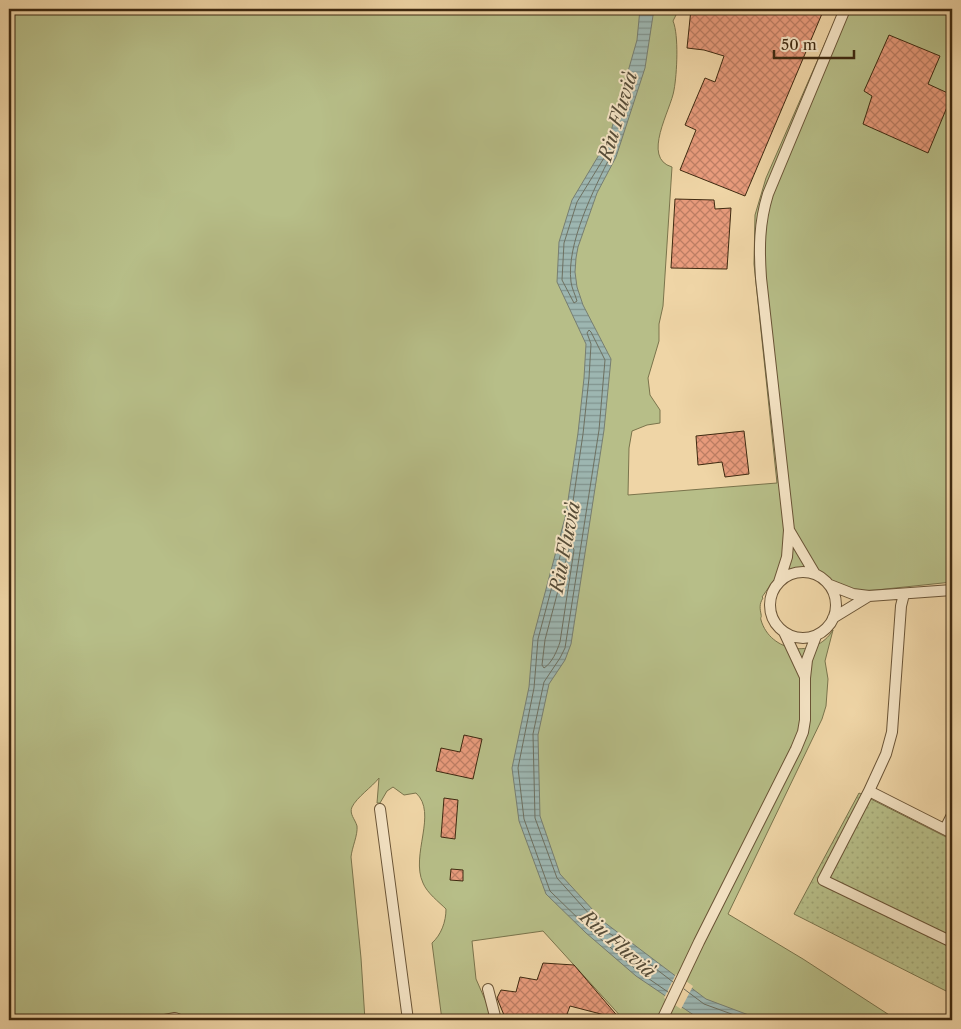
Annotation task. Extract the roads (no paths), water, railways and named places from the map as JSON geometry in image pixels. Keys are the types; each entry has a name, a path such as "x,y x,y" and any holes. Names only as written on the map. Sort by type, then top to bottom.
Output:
{"street":[{"path":"845,9 768,194 760,229 759,247 789,530 788,557 779,582 771,594 770,608 774,622 784,632 796,638 810,638 823,631 833,618 858,601 870,596"},
{"path":"789,530 815,574"},
{"path":"779,582 785,577 800,572 815,574 830,585 854,594 870,596 952,590"},
{"path":"830,585 836,604 833,618"},
{"path":"904,594 900,614 892,732 886,754 823,880 952,942"},
{"path":"784,632 805,678"},
{"path":"662,1020 803,732 807,660 816,636"},
{"path":"869,791 949,831 952,815"},
{"path":"380,809 408,1020"},
{"path":"488,989 496,1020"},
{"path":"165,1020 175,1018 180,1020"}],"water":[{"name":"Riu Fluvià","path":"640,9 654,9 645,68 616,157 597,193 576,258 577,287 583,305 611,359 604,430 571,644 565,660 549,684 538,735 540,816 560,874 604,922 706,999 762,1020 701,1020 636,976 586,933 546,894 519,821 512,768 529,687 533,638 566,514 584,378 586,344 557,282 559,242 572,200 609,138 637,40"}]}
